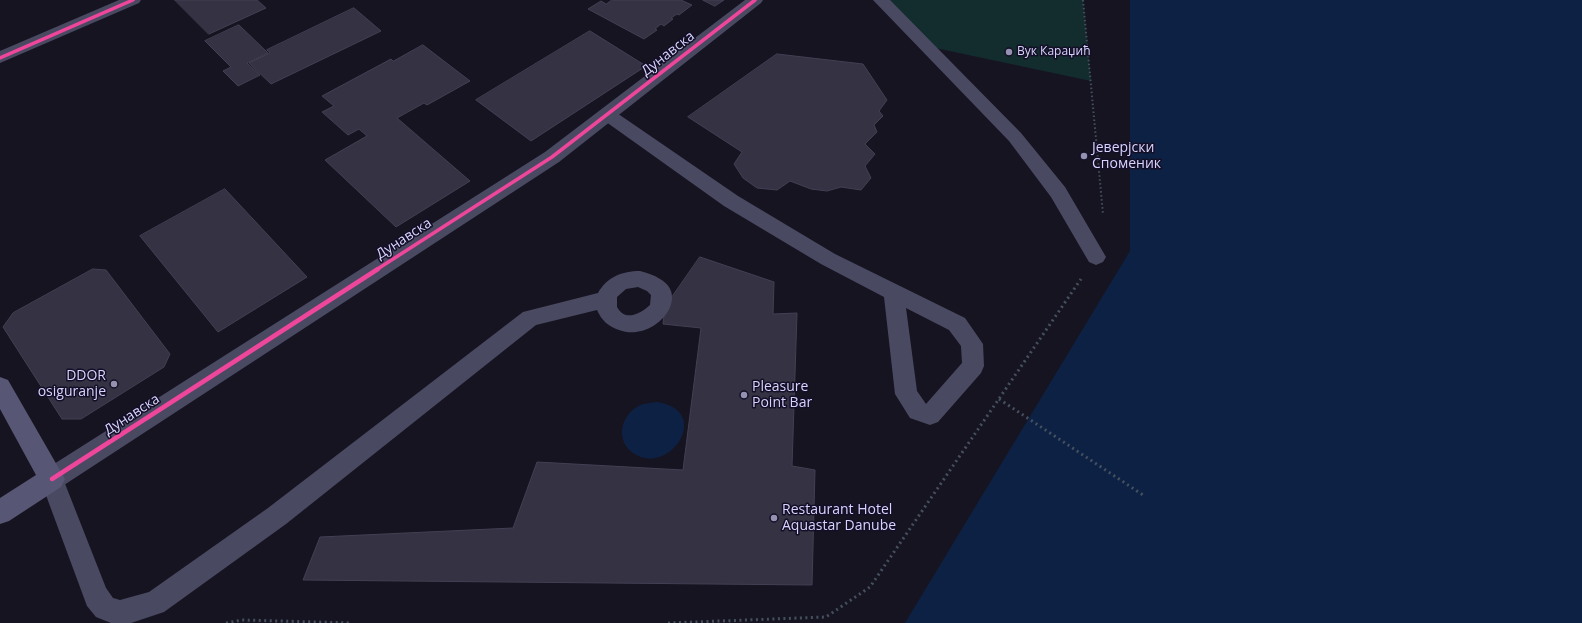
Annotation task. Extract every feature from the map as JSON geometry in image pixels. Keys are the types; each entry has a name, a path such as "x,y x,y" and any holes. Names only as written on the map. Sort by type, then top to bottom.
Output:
{"main road":[{"path":"0,387 52,479"},
{"name":"Дунавска","path":"0,512 52,479"}],"street":[{"path":"0,58 134,0"},
{"name":"Дунавска","path":"52,479 552,157 755,0"}],"lane":[{"path":"881,0 1015,137 1058,192 1096,257"},
{"path":"608,115 732,201 828,259 894,292 957,324 972,344 973,366 930,415 918,411 906,394 894,292"},
{"path":"52,479 96,597 105,608 120,613 155,603 277,516 530,318 605,300"}],"path":[{"path":"999,399 1143,495"},
{"path":"226,623 242,620 352,623"}],"green space":[{"path":"881,0 1083,0 1091,81 926,46"}],"water":[{"path":"1130,0 1582,0 1582,623 905,623 1130,251"},
{"path":"657,402 674,408 682,417 684,429 680,440 671,450 660,457 647,458 633,453 628,448 622,436 622,429 631,411 647,403"}],"building":[{"path":"175,0 257,0 266,8 209,34"},
{"path":"612,0 681,0 692,5 679,15 677,14 671,18 673,19 664,26 661,24 655,29 657,30 644,39 588,9 601,1 606,4"},
{"path":"703,0 724,0 715,6"},
{"path":"354,8 381,31 271,84 249,63 270,53 267,50"},
{"path":"239,25 268,53 247,63 260,75 238,86 223,71 231,67 205,41"},
{"path":"590,31 646,66 531,141 476,100"},
{"path":"423,45 470,81 427,105 424,103 397,118 470,181 396,227 325,160 367,136 359,129 348,135 322,112 334,106 322,96 391,59 393,61"},
{"path":"777,54 863,64 887,100 879,111 883,116 874,125 877,132 865,144 875,154 865,166 871,178 861,190 841,187 827,191 811,189 790,181 777,190 757,188 743,178 734,164 742,152 688,117"},
{"path":"225,189 307,277 218,332 140,236"},
{"name":"Pleasure Point Bar","path":"700,257 774,282 773,314 797,313 792,466 815,470 812,585 303,580 320,537 513,528 537,462 683,470 701,328 663,324 665,307"},
{"path":"93,269 106,270 170,354 164,367 81,419 62,419 3,327 13,313"}],"cycle path":[{"path":"0,58 133,0"},
{"path":"52,479 552,157 755,0"}],"place":[{"name":"Вук Караџић","path":"1009,52"},
{"name":"Јеверјски Споменик","path":"1084,156"},
{"name":"DDOR osiguranje","path":"114,384"},
{"name":"Pleasure Point Bar","path":"744,395"},
{"name":"Restaurant Hotel Aquastar Danube","path":"774,518"}]}
